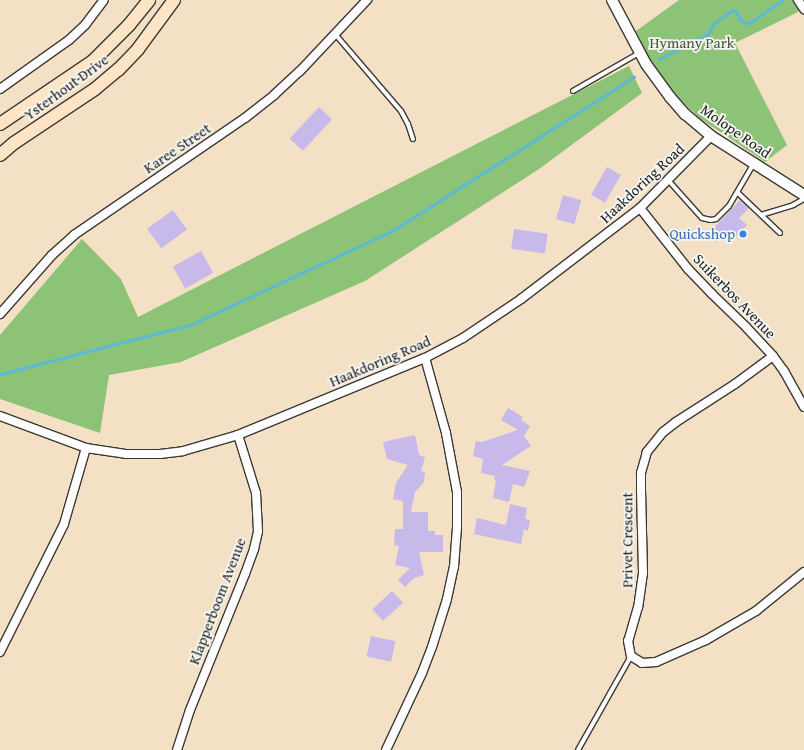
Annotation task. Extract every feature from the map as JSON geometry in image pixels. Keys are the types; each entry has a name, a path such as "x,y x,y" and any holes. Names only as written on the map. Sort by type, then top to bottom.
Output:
{"main road":[{"name":"Ysterhout Drive","path":"0,124 93,60 129,25 149,0"},
{"name":"Ysterhout Drive","path":"0,155 14,143 95,89 118,70 138,49 174,0"}],"street":[{"path":"0,89 69,40 85,25 104,0"},
{"name":"Karee Street","path":"0,314 52,255 74,235 257,109 300,71 367,0"},
{"name":"Molope Road","path":"612,0 640,53 670,96 685,114 711,136 804,195"},
{"path":"798,0 804,9"},
{"name":"Haakdoring Road","path":"0,416 86,448 126,454 160,454 183,451 238,435 425,358 463,338 497,316 609,233 640,208 711,136"},
{"name":"Suikerbos Avenue","path":"640,208 688,269 746,327 772,356 784,371 804,407"},
{"name":"Privet Crescent","path":"631,656 628,641 638,607 643,573 641,490 642,468 647,452 663,432 735,384 772,356"},
{"path":"386,750 422,673 432,647 447,599 454,567 457,526 457,492 446,433 425,358"},
{"name":"Klapperboom Avenue","path":"177,750 190,710 245,574 254,549 258,531 256,493 238,435"},
{"path":"0,652 64,524 86,448"},
{"path":"631,656 642,663 656,662 706,640 756,611 804,572"}],"lane":[{"path":"335,34 400,111 408,124 413,140"},
{"path":"573,91 640,53"},
{"path":"668,180 705,220 716,219 729,206 738,193 754,163"},
{"path":"738,193 780,233"},
{"path":"761,215 793,205 804,199"},
{"path":"578,750 631,656"}],"green space":[{"name":"Hymany Park","path":"679,0 804,0 804,8 796,13 735,43 787,145 765,162 701,119 677,97 650,60 636,31"},
{"path":"629,66 642,93 539,169 365,281 181,362 109,375 100,433 0,399 0,335 82,239 121,279 138,317"}],"building":[{"path":"319,107 332,119 303,151 290,138"},
{"path":"607,167 621,175 605,203 591,195"},
{"path":"563,195 581,200 574,224 556,219"},
{"path":"740,200 749,208 739,218 747,225 735,238 727,231 716,242 708,234"},
{"path":"173,210 187,229 161,248 147,229"},
{"path":"514,229 548,234 545,254 511,249"},
{"path":"201,251 213,273 185,288 173,267"},
{"path":"508,408 523,417 521,420 530,426 524,436 531,446 502,465 530,471 524,487 513,484 509,502 493,498 496,481 494,480 495,476 481,473 483,459 473,456 476,441 482,442 518,430 501,420"},
{"path":"415,435 419,455 425,457 421,471 425,472 424,482 415,492 411,512 428,512 428,531 435,531 435,535 443,535 443,552 419,552 424,575 414,578 405,587 398,580 410,568 395,565 399,546 394,545 395,529 403,529 403,501 393,499 396,483 408,465 387,459 383,442"},
{"path":"510,504 527,508 525,519 530,520 528,531 524,529 521,544 474,534 477,518 506,525"},
{"path":"392,591 403,603 383,621 372,609"},
{"path":"371,636 395,641 391,662 367,657"}],"waterway":[{"path":"659,59 708,34 713,24 732,10 736,11 740,20 747,23 751,22 782,0"},
{"path":"0,374 190,325 392,231 634,77"}],"place":[{"name":"Quickshop","path":"743,234"}]}
